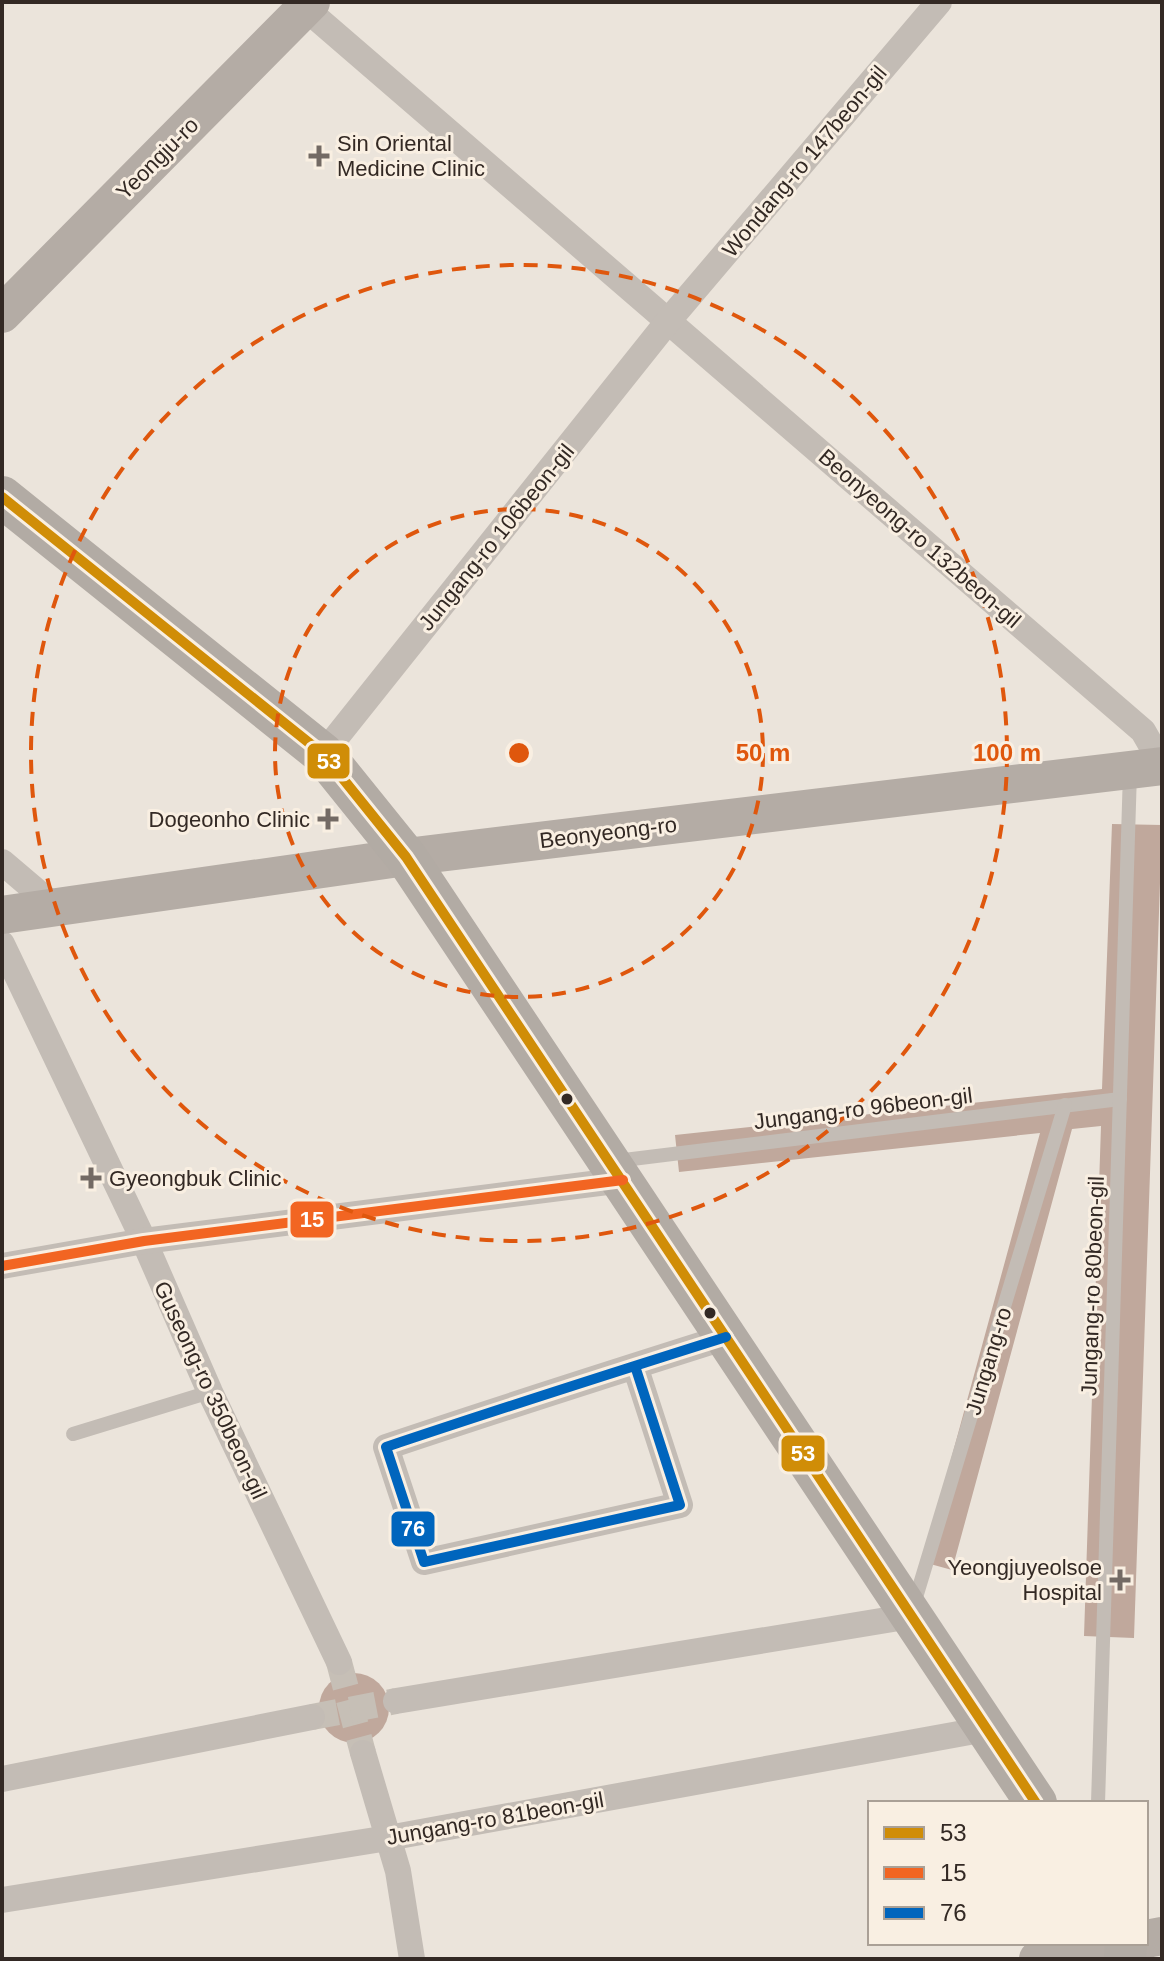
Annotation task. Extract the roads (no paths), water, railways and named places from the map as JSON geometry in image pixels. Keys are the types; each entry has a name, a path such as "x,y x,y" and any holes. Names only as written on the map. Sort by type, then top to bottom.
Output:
{"main road":[{"path":"2,497 323,754 406,857 1035,1801"}],"street":[{"name":"Wondang-ro 147beon-gil","path":"669,320 939,2"},
{"name":"Beonyeong-ro 132beon-gil","path":"305,4 1143,731 1151,766"},
{"name":"Yeongju-ro","path":"2,314 305,4"},
{"name":"Jungang-ro 106beon-gil","path":"323,754 669,320"},
{"name":"Beonyeong-ro","path":"2,915 406,857 1151,766"},
{"path":"2,862 55,907"},
{"name":"Guseong-ro 350beon-gil","path":"2,944 339,1662"},
{"path":"2,1266 144,1241 617,1171"},
{"path":"635,1366 680,1505 424,1562 386,1447 635,1366 726,1337"},
{"path":"396,1701 911,1616"},
{"path":"2,1779 312,1717"},
{"name":"Jungang-ro 81beon-gil","path":"2,1900 388,1838 986,1729"},
{"path":"363,1753 398,1871 412,1959"},
{"path":"1038,1959 1115,1945"}],"lane":[{"name":"Jungang-ro 80beon-gil","path":"1098,1801 1120,1099 1151,766"},
{"name":"Jungang-ro 96beon-gil","path":"617,1171 1120,1099"},
{"name":"Jungang-ro","path":"911,1616 1065,1105"},
{"path":"73,1434 210,1392"}],"tunnel":[{"path":"339,1662 363,1753"},
{"path":"312,1717 396,1701"}],"place":[{"name":"Sin Oriental Medicine Clinic","path":"319,156"},
{"name":"Dogeonho Clinic","path":"328,819"},
{"name":"Gyeongbuk Clinic","path":"91,1178"},
{"name":"Yeongjuyeolsoe Hospital","path":"1120,1580"}]}
